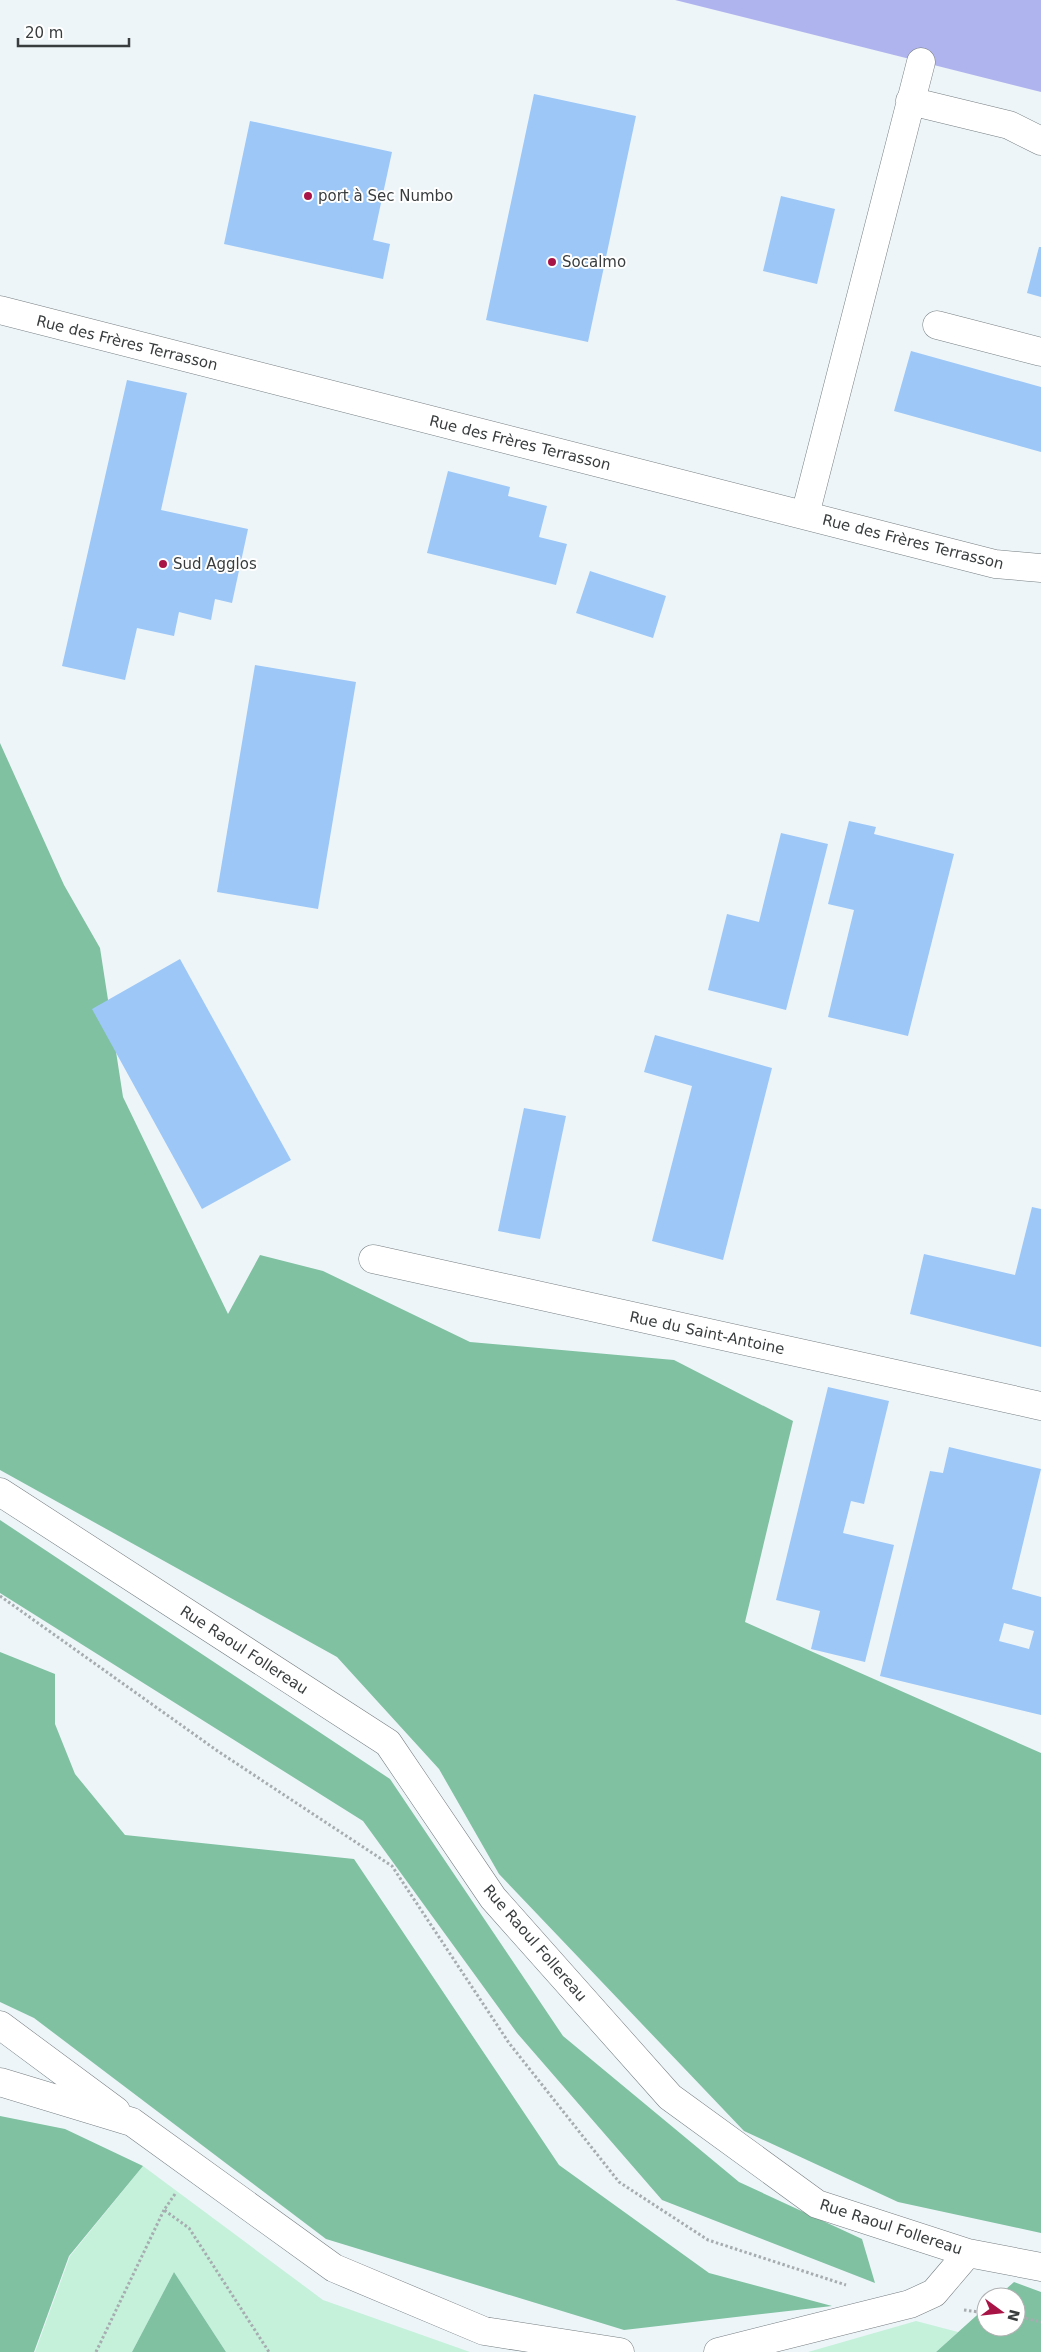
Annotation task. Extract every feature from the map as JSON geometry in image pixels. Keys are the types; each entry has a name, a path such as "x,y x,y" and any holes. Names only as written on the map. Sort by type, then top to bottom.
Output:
{"street":[{"path":"804,515 921,62"},
{"path":"910,101 1009,125 1041,141"},
{"name":"Rue des Frères Terrasson","path":"0,310 995,564 1041,568"},
{"path":"937,325 1041,352"},
{"name":"Rue du Saint-Antoine","path":"373,1259 1041,1406"},
{"name":"Rue Raoul Follereau","path":"0,1492 388,1743 493,1898 670,2097 817,2204 968,2253 1041,2267"},
{"path":"0,2025 334,2268 484,2331 620,2352"},
{"path":"0,2082 132,2122"},
{"path":"718,2352 910,2304 934,2293 968,2253"}],"path":[{"path":"0,1596 219,1752 392,1866 509,2043 619,2182 708,2240 853,2287"},
{"path":"96,2352 164,2210 194,2167"},
{"path":"164,2210 189,2228 269,2352"},
{"path":"910,2304 976,2312"},
{"path":"1026,2318 1041,2322"}],"green space":[{"path":"0,743 64,885 100,948 123,1097 228,1314 260,1255 323,1271 470,1342 674,1360 793,1421 745,1622 1041,1753 1041,2233 898,2202 744,2131 499,1874 439,1769 337,1657 0,1470"},
{"path":"0,1520 390,1779 563,2036 739,2182 862,2239 875,2283 662,2200 517,2033 363,1821 0,1593"},
{"path":"0,1652 55,1674 55,1724 75,1774 125,1835 354,1859 559,2165 709,2273 832,2306 624,2330 326,2239 34,2018 0,2002"},
{"path":"0,2116 65,2129 143,2166 69,2256 34,2352 0,2352"},
{"path":"143,2166 323,2300 470,2352 226,2352 174,2272 132,2352 35,2352 70,2256"},
{"path":"174,2272 226,2352 132,2352"},
{"path":"1014,2282 1041,2292 1041,2352 936,2352 976,2316 976,2337 1026,2337 1026,2287 1008,2287"},
{"path":"916,2321 958,2332 936,2352 808,2352"}],"water":[{"path":"675,0 1041,0 1041,92"}],"building":[{"name":"Socalmo","path":"534,94 636,116 588,342 486,320"},
{"name":"port à Sec Numbo","path":"250,121 392,152 373,240 390,244 383,279 224,244"},
{"path":"781,196 835,209 817,284 763,271"},
{"path":"1039,247 1041,247 1041,297 1027,293"},
{"path":"911,351 1041,387 1041,452 894,411"},
{"name":"Sud Agglos","path":"127,380 187,393 161,510 248,529 232,603 215,599 211,620 179,612 174,636 137,628 125,680 62,666"},
{"path":"448,471 510,487 508,496 547,506 539,537 567,544 556,585 427,553"},
{"path":"590,571 666,596 653,638 576,613"},
{"path":"255,665 356,682 318,909 217,892"},
{"path":"849,821 876,827 874,834 954,854 908,1036 828,1017 854,910 828,904"},
{"path":"781,833 828,844 786,1010 708,990 727,914 759,922"},
{"path":"180,959 291,1160 202,1209 92,1009"},
{"path":"655,1035 772,1068 723,1260 652,1241 692,1086 644,1072"},
{"path":"524,1108 566,1116 540,1239 498,1231"},
{"path":"1032,1207 1041,1209 1041,1347 910,1314 924,1254 1015,1275"},
{"path":"828,1387 889,1401 864,1504 851,1501 843,1533 894,1545 865,1662 811,1649 820,1611 776,1600"},
{"path":"949,1447 1041,1469 1012,1589 1041,1597 1041,1715 880,1676 930,1471 943,1473","holes":["1004,1623 1034,1631 1029,1649 999,1641"]}],"place":[{"name":"port à Sec Numbo","path":"308,196"},
{"name":"Socalmo","path":"552,262"},
{"name":"Sud Agglos","path":"163,564"}]}
